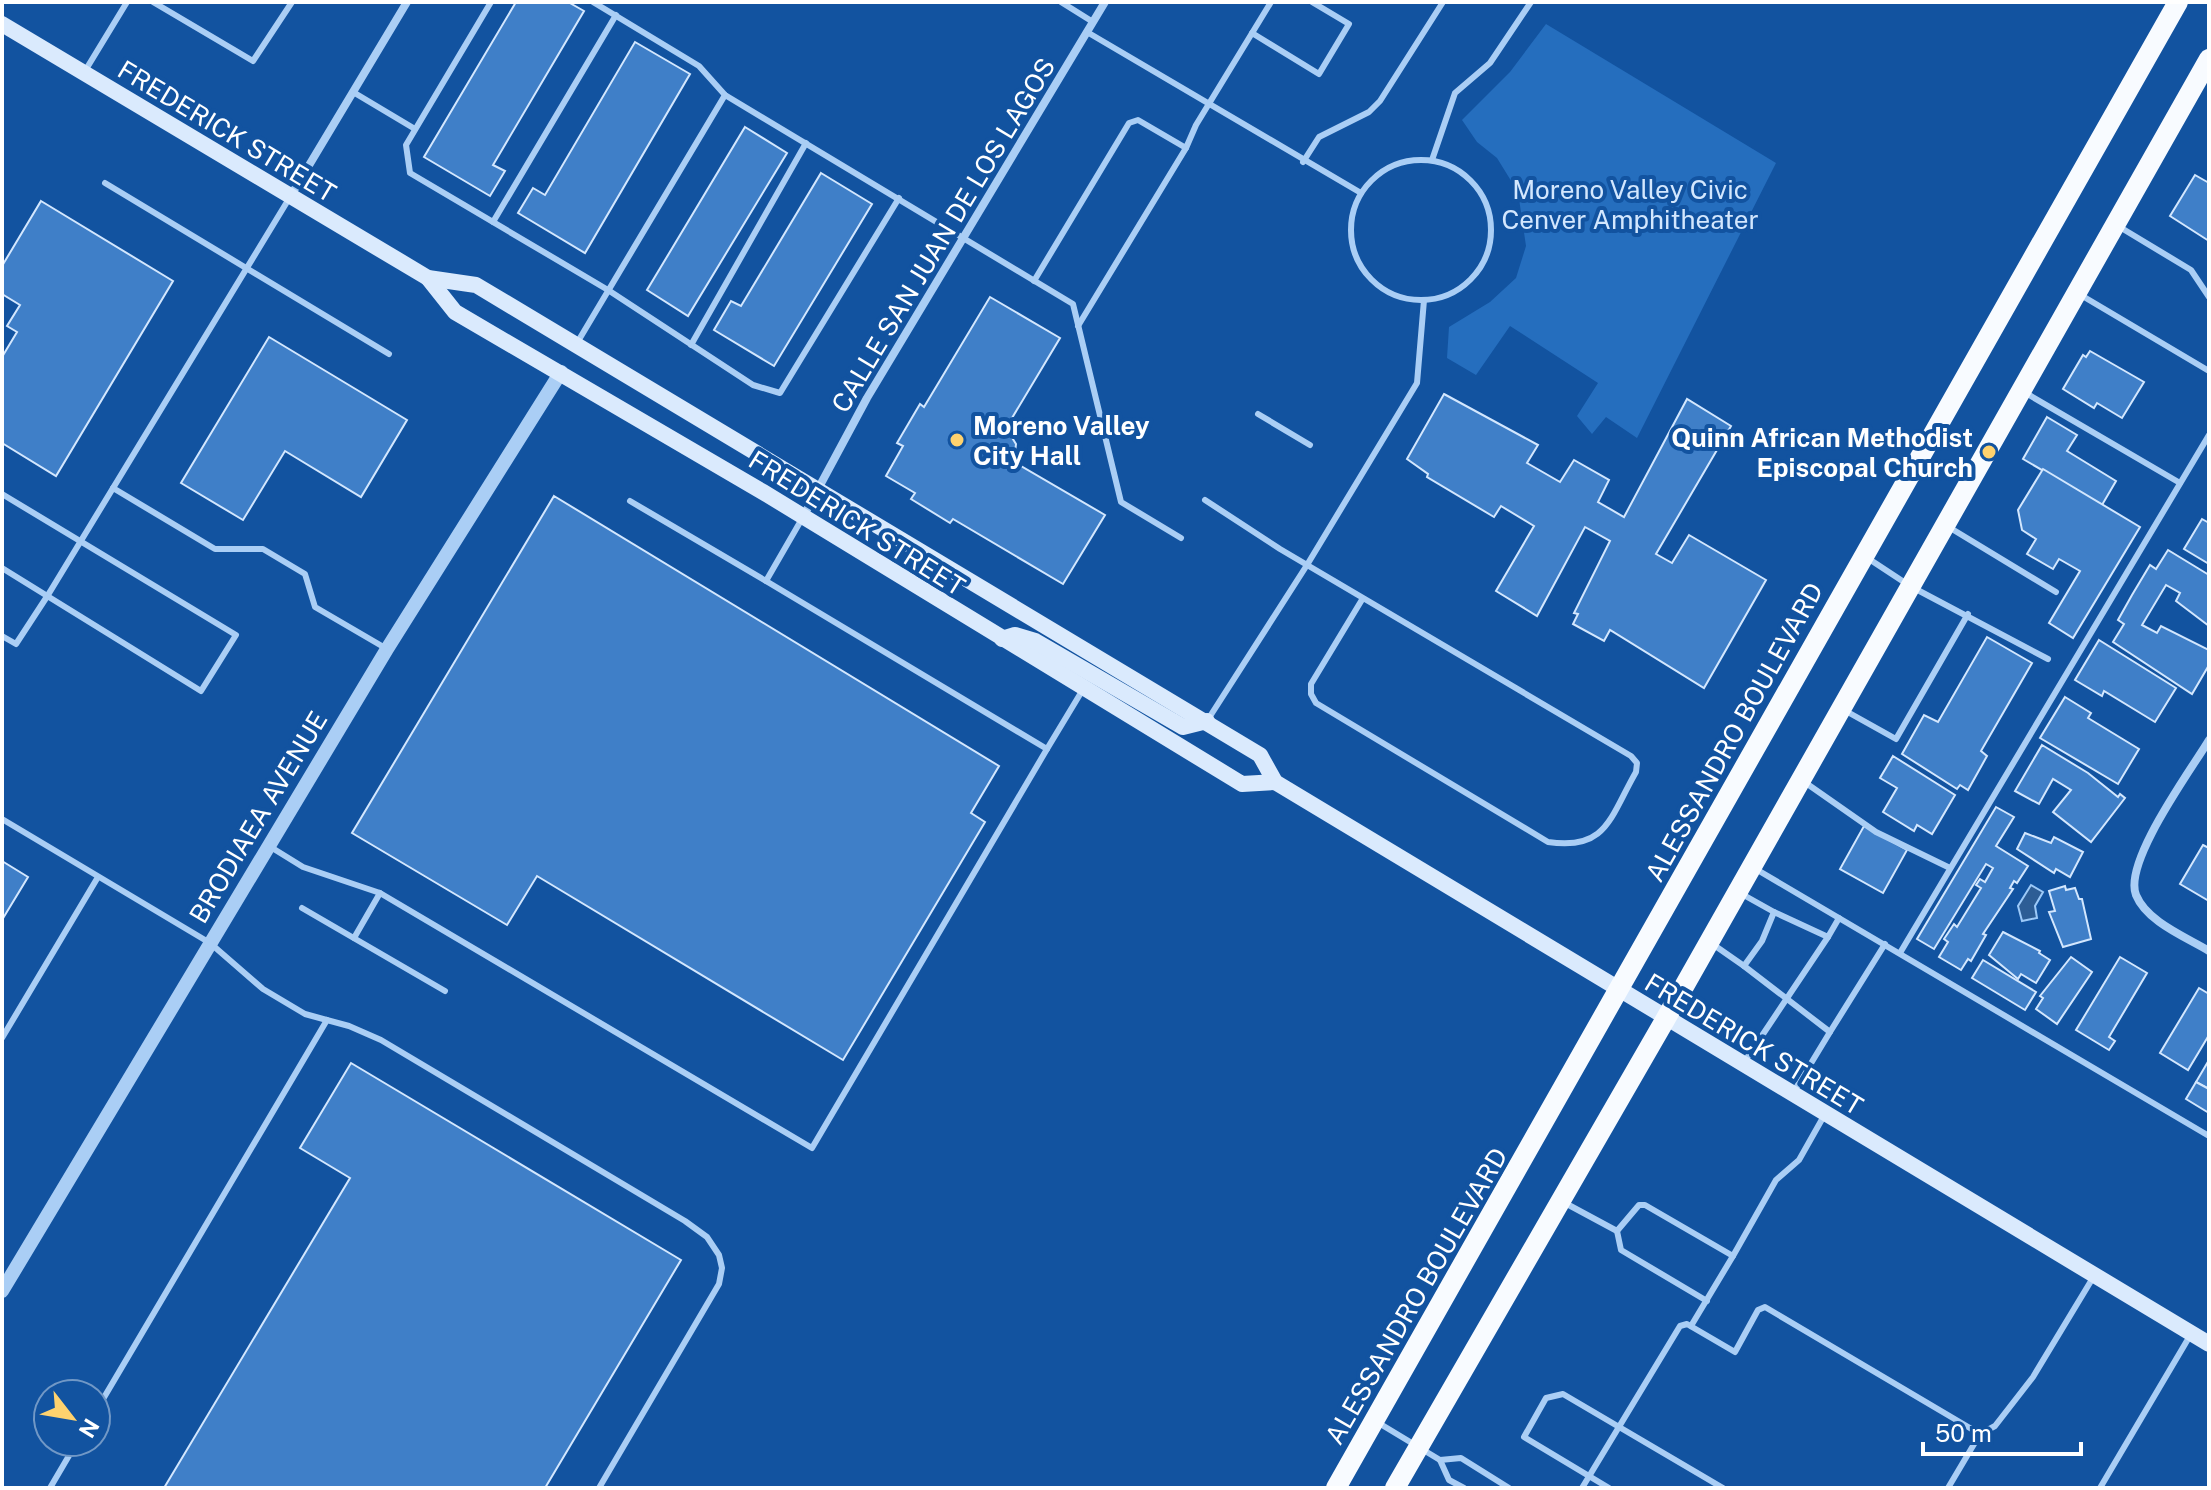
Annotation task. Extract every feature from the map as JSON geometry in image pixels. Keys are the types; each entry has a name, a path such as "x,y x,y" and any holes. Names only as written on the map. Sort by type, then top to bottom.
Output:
{"main road":[{"name":"ALESSANDRO BOULEVARD","path":"1336,1488 1620,992 1862,555 2178,2"},
{"name":"FREDERICK STREET","path":"2,24 428,278 455,312 803,517 1242,784 1275,782"},
{"path":"1395,1488 1665,1020 2209,59"},
{"name":"FREDERICK STREET","path":"428,278 476,285 1207,721 1260,755 1275,782 1665,1020 2209,1344"},
{"path":"1002,639 1015,635 1035,641 1183,727 1207,721"}],"street":[{"path":"290,197 407,2"},
{"name":"CALLE SAN JUAN DE LOS LAGOS","path":"803,517 867,398 1105,2"},
{"name":"BRODIAEA AVENUE","path":"2,1291 387,649 561,372"},
{"path":"2209,740 2141,855 2134,874 2136,894 2158,919 2209,951"}],"lane":[{"path":"84,73 127,2"},
{"path":"153,2 253,61 292,2"},
{"path":"491,2 406,145 410,173 608,290 753,385 780,393 899,198"},
{"path":"593,2 699,66 725,95 1073,304 1121,502 1181,538"},
{"path":"1061,2 1093,22"},
{"path":"1078,326 1271,2"},
{"path":"1252,33 1319,74 1349,24 1312,2"},
{"path":"1303,162 1319,137 1369,112 1380,101 1443,2"},
{"path":"1432,160 1455,93 1490,63 1531,2"},
{"path":"493,222 616,15"},
{"path":"1087,32 1303,162 1361,193"},
{"path":"353,92 415,129"},
{"path":"576,344 725,95"},
{"path":"1034,281 1129,123 1138,120 1186,148"},
{"path":"691,345 806,143"},
{"path":"1432,160 1458,169 1478,187 1490,212 1491,240 1482,266 1463,286 1424,300 1385,290 1365,272 1353,247 1351,219 1361,193 1380,173 1404,161 1432,160"},
{"path":"105,183 389,354"},
{"path":"2,636 16,644 290,197"},
{"path":"2115,225 2191,270 2209,297"},
{"path":"2076,292 2209,371"},
{"path":"1207,721 1307,565 1417,383 1424,300"},
{"path":"2021,390 2180,483"},
{"path":"1258,414 1310,445"},
{"path":"1900,953 2209,435"},
{"path":"113,488 215,549 263,549 305,574 315,607 387,649"},
{"path":"2,494 236,635 201,691 2,568"},
{"path":"1205,500 1307,565 1363,598 1631,756 1637,763 1636,772 1597,838 1574,846 1548,842 1316,703 1311,694 1311,684 1363,598"},
{"path":"630,501 1047,749"},
{"path":"766,581 803,517"},
{"path":"1944,524 2056,592"},
{"path":"1862,555 1910,586 2048,659"},
{"path":"1841,708 1896,739 1968,614"},
{"path":"269,846 303,867 380,893 812,1148 1084,688"},
{"path":"1800,779 1876,832 1950,868"},
{"path":"2,819 210,943 263,989 305,1014 381,1040 436,1076 644,1195 707,1237 719,1255 722,1268 719,1284 599,1488"},
{"path":"1751,866 2209,1136"},
{"path":"2,1038 98,877"},
{"path":"1737,892 1828,937"},
{"path":"354,938 380,893"},
{"path":"302,908 445,991"},
{"path":"1744,966 1762,941 1774,912"},
{"path":"1742,1065 1839,918"},
{"path":"1709,942 1830,1032"},
{"path":"1792,1095 1885,944"},
{"path":"112,1384 327,1020"},
{"path":"1691,1326 1776,1180 1799,1160 1825,1114"},
{"path":"1561,1201 1617,1231 1621,1250 1707,1301"},
{"path":"1617,1231 1639,1205 1645,1205 1733,1256"},
{"path":"1948,1488 1980,1434 1995,1426 2033,1377 2095,1276"},
{"path":"1582,1488 1591,1478 1680,1326 1691,1326 1735,1352 1758,1310 1770,1308 1980,1434"},
{"path":"2100,1488 2191,1334"},
{"path":"1609,1488 1528,1441 1525,1433 1546,1398 1563,1394 1723,1488"},
{"path":"1376,1421 1440,1460 1449,1480 1464,1488"},
{"path":"50,1488 68,1458"},
{"path":"1440,1460 1461,1458 1509,1488"}],"green space":[{"name":"Moreno Valley Civic Cenver Amphitheater","path":"1546,24 1776,163 1637,438 1606,417 1592,434 1577,416 1598,383 1510,326 1476,375 1447,358 1449,327 1490,302 1516,278 1526,246 1518,192 1497,158 1477,142 1462,120 1510,72"}],"shaded area":[{"path":"2031,885 2043,892 2035,906 2037,918 2022,921 2018,906"}],"building":[{"path":"516,2 568,2 584,11 493,165 505,171 490,196 424,157"},
{"path":"635,42 690,74 585,253 518,213 533,188 545,195"},
{"path":"745,127 787,153 688,316 647,290"},
{"path":"821,173 872,204 774,366 714,330 731,301 741,306"},
{"path":"2195,175 2209,183 2209,241 2170,216"},
{"path":"41,201 173,281 56,476 2,443 2,357 17,332 7,326 20,305 2,294 2,266"},
{"name":"Moreno Valley City Hall","path":"990,297 1060,338 1006,428 1016,444 1014,462 1105,515 1063,584 953,519 950,523 911,499 915,493 886,476 903,446 897,443 920,404 924,407"},
{"path":"269,337 407,420 361,497 285,451 243,520 181,483"},
{"path":"2090,351 2144,382 2122,418 2097,403 2094,408 2063,389 2083,355 2086,357"},
{"path":"1444,394 1538,445 1527,463 1560,482 1574,460 1609,480 1598,502 1624,517 1687,399 1731,426 1656,554 1672,563 1689,535 1766,580 1704,688 1610,630 1604,641 1573,624 1578,614 1574,613 1610,541 1585,527 1537,616 1496,591 1534,526 1501,506 1494,517 1427,477 1428,474 1407,459"},
{"path":"2047,417 2077,435 2067,451 2116,481 2102,505 2023,459"},
{"path":"2043,469 2140,527 2073,638 2049,623 2080,571 2059,559 2053,569 2027,554 2036,539 2022,530 2018,510"},
{"path":"554,496 999,766 971,813 985,822 843,1060 537,876 507,925 352,833"},
{"path":"2202,519 2209,523 2209,564 2184,549"},
{"path":"2168,550 2209,575 2209,626 2176,601 2180,593 2166,585 2142,625 2157,633 2161,626 2209,650 2209,665 2192,694 2113,642 2124,624 2118,620 2132,595 2150,565 2156,569"},
{"path":"1987,637 2032,663 1981,751 1987,756 1968,790 1960,785 1957,789 1902,754 1924,715 1938,722"},
{"path":"2099,640 2176,688 2155,722 2104,691 2102,696 2075,680"},
{"path":"2065,697 2091,713 2088,718 2139,749 2118,784 2040,738"},
{"path":"2042,745 2088,773 2118,797 2120,794 2125,798 2091,842 2053,812 2071,790 2053,779 2039,804 2015,791"},
{"path":"1893,756 1955,795 1932,834 1917,825 1914,831 1883,812 1897,788 1880,778"},
{"path":"1996,807 2014,817 1996,846 2028,866 2017,883 2014,881 2010,888 2013,889 1983,934 1986,935 1971,961 1968,959 1961,970 1939,957 1948,942 1944,939 1954,924 1957,927 1981,888 1976,885 1980,879 1985,882 1993,868 1986,864 1934,949 1917,939"},
{"path":"1864,826 1907,850 1883,893 1840,869"},
{"path":"2025,833 2051,843 2054,837 2083,852 2070,877 2056,869 2054,873 2017,849"},
{"path":"2203,845 2209,848 2209,901 2180,884"},
{"path":"2,861 28,877 2,920"},
{"path":"2065,886 2066,890 2075,888 2079,899 2082,899 2091,939 2063,947 2049,912 2055,911 2049,891"},
{"path":"2003,932 2040,951 2050,960 2036,983 2021,974 2018,979 1989,955"},
{"path":"2071,957 2092,972 2057,1024 2036,1009 2043,998 2040,996"},
{"path":"2120,957 2147,973 2109,1037 2115,1041 2109,1050 2076,1030"},
{"path":"1983,960 2036,992 2025,1010 1972,978"},
{"path":"2199,988 2209,994 2209,1035 2188,1070 2160,1053"},
{"path":"2209,1060 2209,1089 2196,1082"},
{"path":"351,1063 681,1260 545,1488 164,1488 350,1178 300,1148"},
{"path":"2196,1082 2209,1089 2209,1113 2186,1099"}],"place":[{"name":"Moreno Valley City Hall","path":"957,440"},
{"name":"Quinn African Methodist Episcopal Church","path":"1989,452"}]}
